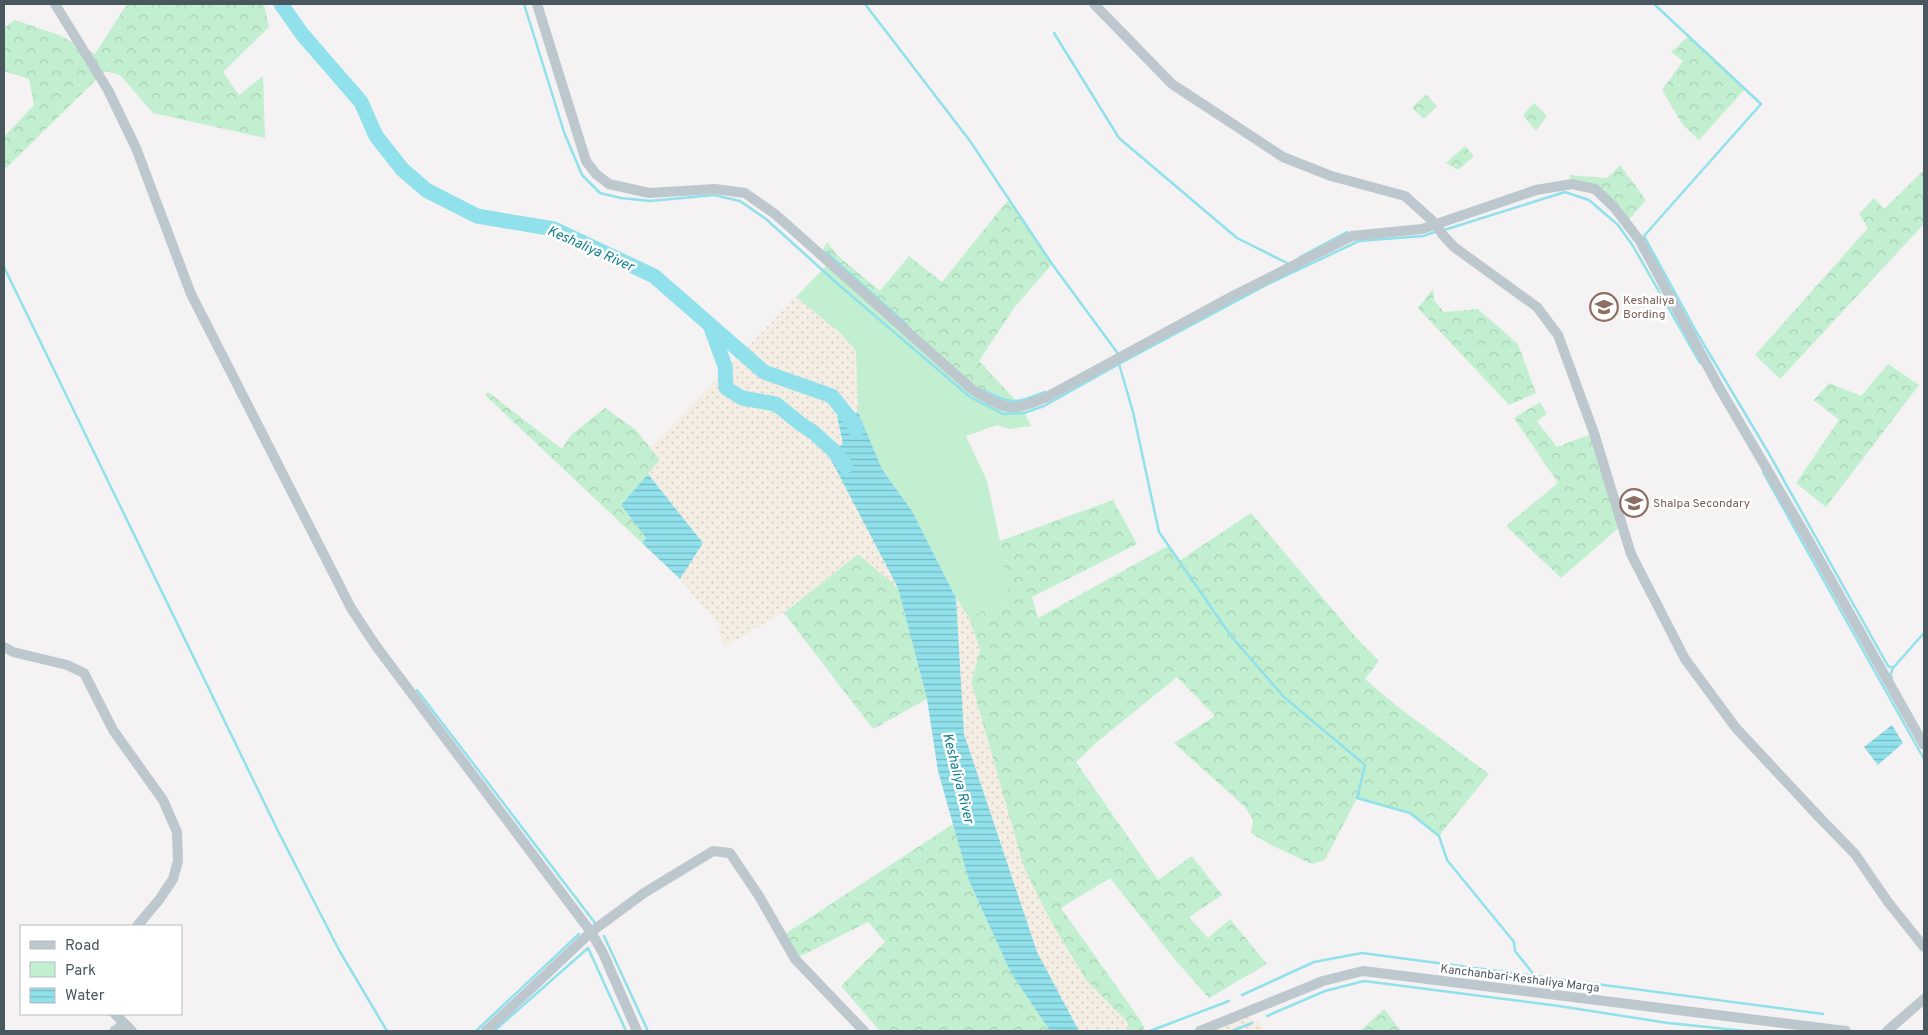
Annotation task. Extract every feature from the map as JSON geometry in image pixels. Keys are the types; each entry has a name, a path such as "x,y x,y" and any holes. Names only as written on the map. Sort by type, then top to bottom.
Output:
{"street":[{"path":"55,4 108,90 136,148 190,294 351,608 382,654 591,932 603,952 637,1031"},
{"path":"537,4 586,161 596,174 608,184 649,193 715,189 745,194 774,214 974,392 1004,407 1022,407 1048,397 1233,296 1352,236 1439,229 1536,190 1572,184 1595,189 1614,207 1640,241 1720,389 1924,744"},
{"path":"1094,4 1172,84 1283,158 1331,176 1405,196 1439,229 1454,247 1537,307 1558,335 1594,433 1630,554 1685,659 1736,728 1855,854 1888,902 1924,947"},
{"path":"4,647 13,652 67,665 84,672 113,730 164,800 177,832 178,860 173,878 159,900 138,925"},
{"path":"486,1031 591,932 644,893 713,851 730,853 759,896 795,959 864,1031"},
{"name":"Kanchanbari-Keshaliya Marga","path":"1200,1031 1323,981 1363,971 1846,1031"},
{"path":"1887,1031 1924,999"},
{"path":"116,1015 128,1028"},
{"path":"114,1031 128,1028"}],"green space":[{"path":"130,4 264,4 269,27 223,72 239,95 263,76 265,138 153,113 120,75 105,71 4,170 4,137 34,105 29,79 4,71 4,28 15,20 59,35 95,54 125,7"},
{"path":"1689,36 1745,89 1699,140 1683,125 1662,90 1683,61 1671,52"},
{"path":"1426,94 1437,106 1424,119 1412,108"},
{"path":"1534,103 1547,116 1536,131 1523,115"},
{"path":"1465,146 1474,156 1458,170 1446,163"},
{"path":"1620,165 1646,200 1626,223 1595,189 1572,184 1569,175 1607,178"},
{"path":"1924,170 1924,224 1780,379 1755,355 1868,228 1859,214 1874,198 1884,209"},
{"path":"1008,200 1052,264 1014,308 979,361 1022,407 974,391 820,255 827,242 837,255 880,291 909,256 942,282"},
{"path":"829,263 1022,407 1031,426 1009,429 997,425 966,436 987,481 1009,596 969,618 956,598 912,511 882,469 858,412 855,351 841,334 796,297"},
{"path":"1433,289 1434,300 1444,312 1478,309 1518,344 1536,393 1509,405 1418,308"},
{"path":"1888,364 1919,385 1826,507 1796,483 1839,420 1814,400 1829,383 1861,396"},
{"path":"488,392 562,449 571,435 605,408 636,430 660,460 621,505 646,538 642,543 485,395"},
{"path":"1540,402 1547,414 1537,421 1557,447 1594,433 1622,525 1561,578 1506,526 1558,483 1514,418"},
{"path":"1113,500 1137,544 1032,597 1038,618 1168,546 1179,561 1251,513 1360,642 1379,661 1365,679 1398,707 1489,774 1439,836 1410,813 1357,798 1325,860 1312,864 1273,846 1251,833 1253,820 1245,807 1174,743 1215,716 1177,677 1097,742 1076,762 1158,880 1192,856 1222,895 1189,917 1208,938 1230,919 1267,964 1209,998 1177,962 1110,878 1061,908 1141,1021 1145,1031 1129,1031 1127,1022 1086,980 1051,922 1024,868 971,682 980,650 969,618 1009,596 1000,541"},
{"path":"858,554 898,588 927,699 873,729 784,613"},
{"path":"953,824 969,881 1011,973 1050,1031 880,1031 841,986 885,942 868,922 795,959 782,936"},
{"path":"1384,1009 1401,1031 1360,1031"}],"sand":[{"path":"796,297 841,334 856,351 858,412 837,416 843,444 828,452 898,588 858,554 784,612 724,647 718,624 680,579 703,543 648,474 660,460 650,448"},
{"path":"956,598 969,618 980,650 971,682 1024,868 1051,922 1086,980 1127,1022 1129,1031 1079,1031 1037,952 964,734"},
{"path":"1241,1015 1258,1021 1267,1031 1200,1031"}],"water":[{"path":"858,412 882,469 912,511 956,598 964,734 1037,952 1079,1031 1050,1031 1011,973 969,881 938,771 927,699 898,588 827,452 843,444 837,416"},
{"path":"648,474 703,543 680,579 642,543 646,538 621,505"},
{"path":"1892,725 1903,743 1878,765 1864,747"}],"waterway":[{"name":"Keshaliya River","path":"281,4 302,34 361,102 376,136 402,169 426,190 477,216 554,229 654,276 764,372 832,396 854,424 856,431"},
{"path":"524,4 564,132 582,175 600,193 621,198 650,201 714,195 740,201 766,219 840,286 970,397 1003,414 1024,413 1044,406 1268,284 1359,241 1423,236 1438,231"},
{"path":"865,4 970,141 1052,264 1119,355"},
{"path":"1654,4 1761,104 1644,236 1697,333 1768,452 1888,666 1893,668"},
{"path":"1054,33 1119,138 1237,238 1287,263"},
{"path":"1444,230 1565,192 1589,200 1618,225 1633,246 1700,363"},
{"path":"1300,257 1347,232"},
{"path":"827,253 907,325"},
{"path":"4,267 279,833 339,950 387,1031"},
{"name":"Keshaliya River","path":"711,328 725,366 726,388 742,398 776,404 813,432 834,451 846,466"},
{"path":"1119,364 1133,412 1159,532 1231,636 1284,697 1365,765 1357,798 1410,813 1439,836 1447,860 1514,942 1515,951 1535,976"},
{"path":"980,389 999,398 1012,401 1018,401 1045,392"},
{"path":"1763,472 1924,759"},
{"path":"1892,678 1890,676 1893,668 1924,633"},
{"path":"417,690 595,923"},
{"path":"476,1031 579,934"},
{"path":"604,936 648,1031"},
{"path":"494,1031 588,948 626,1031"},
{"path":"1242,995 1314,962 1362,953 1823,1014"},
{"path":"1267,1016 1325,991 1364,981 1559,1006 1668,1023 1746,1031"},
{"path":"1150,1031 1229,1001"},
{"path":"1232,1031 1252,1023"}],"place":[{"name":"Keshaliya Bording","path":"1604,307"},
{"name":"Shalpa Secondary","path":"1634,503"}]}
